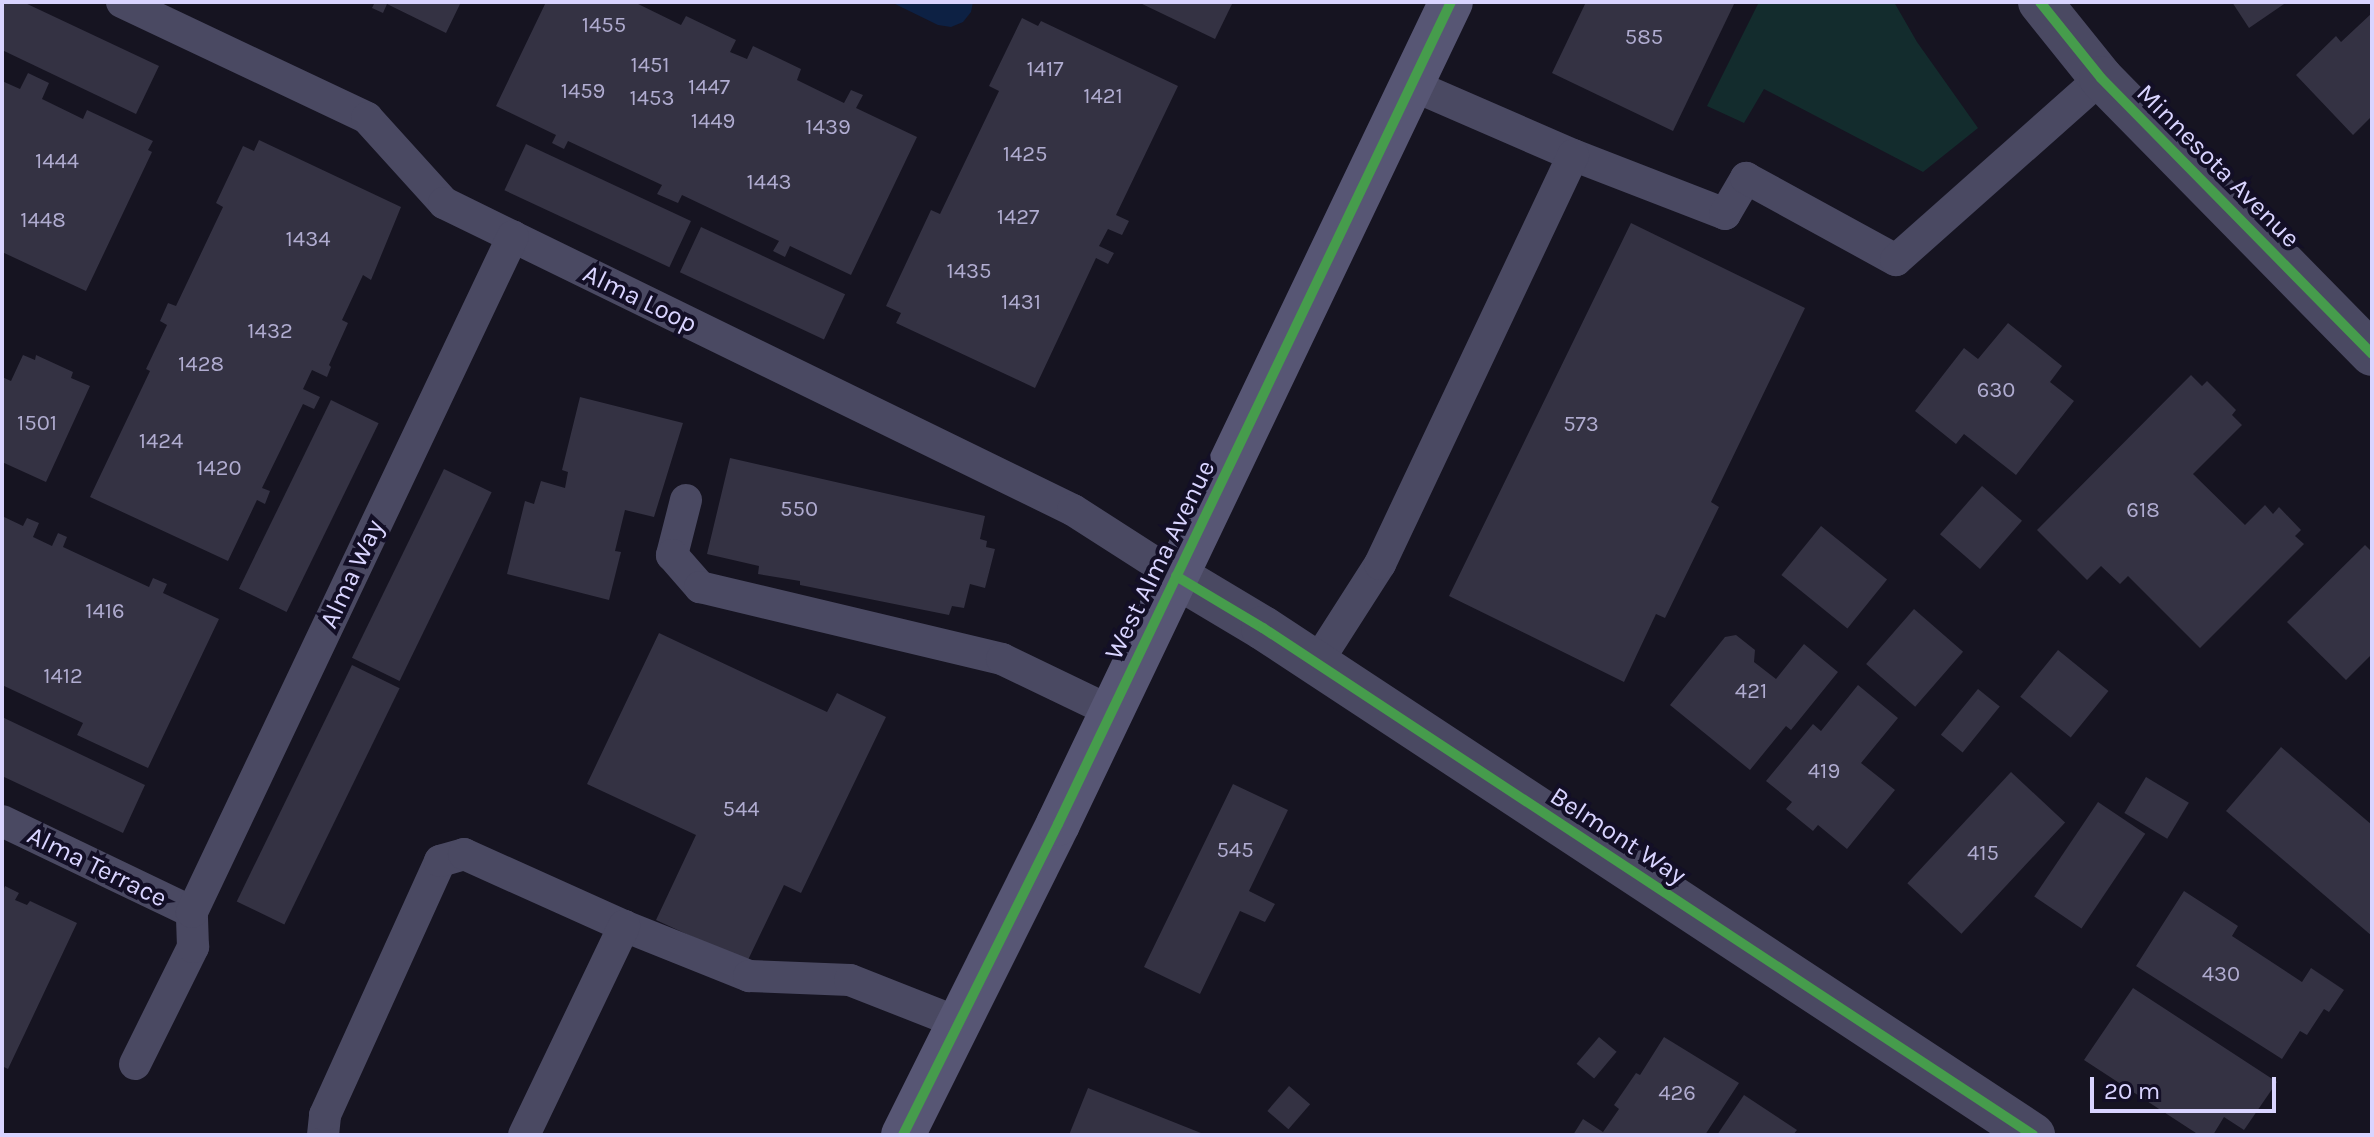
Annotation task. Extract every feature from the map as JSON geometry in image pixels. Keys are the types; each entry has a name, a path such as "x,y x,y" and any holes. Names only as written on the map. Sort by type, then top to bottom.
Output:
{"main road":[{"name":"West Alma Avenue","path":"903,1135 1112,712 1451,2"}],"street":[{"name":"Minnesota Avenue","path":"2040,2 2101,78 2372,354"},
{"name":"Belmont Way","path":"1176,576 1316,664 2033,1135"}],"lane":[{"name":"Alma Loop","path":"122,2 367,118 444,203 1073,510 1176,576"},
{"path":"1412,85 1573,155 1725,214 1746,178 1896,260 2101,78"},
{"path":"1316,664 1380,564 1573,155"},
{"name":"Alma Way","path":"192,912 513,236"},
{"path":"686,500 672,555 700,587 1002,659 1112,712"},
{"name":"Alma Terrace","path":"2,821 192,912"},
{"path":"323,1135 325,1115 440,861 464,854 624,926 749,976 850,980 959,1023"},
{"path":"135,1064 193,947 192,912"},
{"path":"524,1135 624,926"}],"green space":[{"path":"1759,2 1894,2 1917,42 1978,128 1923,172 1764,89 1744,123 1707,106"}],"water":[{"path":"891,2 973,2 971,12 963,22 951,27 938,25"}],"building":[{"path":"2,2 23,2 159,66 136,114 2,50"},
{"path":"375,2 461,2 446,33 387,4 383,13 372,8"},
{"path":"546,2 634,2 681,25 686,16 736,40 730,52 747,59 753,46 801,69 797,80 844,103 851,90 863,95 856,108 917,137 851,275 790,246 785,257 773,251 779,241 682,195 678,203 657,194 662,185 568,141 564,149 552,143 556,135 496,106"},
{"path":"1138,2 1233,2 1215,39"},
{"path":"1586,2 1735,2 1673,131 1552,73"},
{"path":"2232,2 2287,2 2249,28"},
{"path":"2372,13 2372,116 2353,135 2296,75 2336,36 2341,42"},
{"path":"1022,18 1038,26 1041,21 1178,86 1116,215 1129,221 1122,235 1108,229 1099,246 1114,253 1108,264 1096,258 1035,388 896,323 901,313 886,306 931,210 940,214 999,91 989,86"},
{"path":"28,73 49,83 42,99 83,119 87,110 153,141 148,150 152,152 86,291 2,252 2,81 20,89"},
{"path":"259,140 401,207 371,280 363,275 342,320 348,323 329,365 327,377 312,370 303,389 320,397 314,409 303,404 262,488 270,491 265,504 257,500 228,561 90,497 150,371 146,369 167,325 160,321 168,303 176,306 223,207 216,203 243,146 254,151"},
{"path":"526,144 691,221 669,267 504,190"},
{"path":"1631,223 1805,308 1711,502 1719,507 1665,618 1656,614 1624,682 1449,596"},
{"path":"701,227 845,294 824,340 680,272"},
{"path":"2008,323 2062,366 2050,382 2074,401 2016,475 1964,434 1956,444 1915,411 1964,348 1978,359"},
{"path":"23,355 35,360 36,355 73,372 71,378 90,386 46,482 2,462 2,377 11,381"},
{"path":"2191,375 2202,386 2207,381 2236,410 2232,415 2242,425 2193,474 2245,525 2265,505 2273,514 2279,507 2301,530 2295,536 2304,544 2200,648 2128,576 2120,584 2101,566 2087,580 2037,530"},
{"path":"580,397 683,423 654,517 625,510 615,551 621,552 609,600 507,574 525,501 534,504 541,481 565,488 568,472 562,470"},
{"path":"331,400 379,423 287,612 239,589"},
{"path":"730,458 985,516 980,539 987,541 986,547 995,549 985,588 970,584 964,608 952,606 949,615 800,585 800,581 758,574 759,566 707,554"},
{"path":"444,469 492,492 400,681 352,658"},
{"path":"1982,486 2022,521 1980,569 1940,534"},
{"path":"2,516 23,526 27,518 39,523 33,537 52,546 58,533 67,537 63,547 149,587 153,578 167,584 163,593 219,619 148,768 77,735 83,723 2,685"},
{"path":"1821,526 1887,579 1847,628 1781,575"},
{"path":"2365,545 2372,552 2372,654 2346,680 2287,622"},
{"path":"1914,609 1963,652 1915,707 1866,664"},
{"path":"659,633 827,712 837,693 886,717 801,893 784,885 747,962 656,920 696,835 587,784"},
{"path":"1736,635 1755,650 1754,662 1776,679 1804,644 1838,672 1791,730 1786,726 1750,770 1670,705 1725,637"},
{"path":"2058,650 2109,691 2071,738 2020,697"},
{"path":"352,665 400,688 284,925 237,901"},
{"path":"1858,685 1898,718 1861,763 1895,790 1847,849 1818,825 1813,831 1786,809 1792,802 1766,781 1813,724 1821,731"},
{"path":"1978,689 2000,707 1963,752 1941,735"},
{"path":"2,717 145,785 123,833 2,776"},
{"path":"2281,747 2372,825 2372,936 2226,811"},
{"path":"2011,772 2065,822 1961,934 1907,883"},
{"path":"2146,777 2189,803 2167,839 2124,813"},
{"path":"1233,784 1288,810 1249,891 1275,904 1265,922 1240,911 1200,994 1144,967"},
{"path":"2098,802 2145,834 2082,928 2034,897"},
{"path":"5,886 19,893 15,900 27,905 30,901 77,923 8,1069 2,1066 2,894"},
{"path":"2184,891 2238,926 2232,936 2302,982 2311,968 2344,990 2329,1012 2324,1009 2307,1035 2300,1031 2282,1059 2136,966"},
{"path":"2133,988 2277,1082 2244,1130 2224,1117 2213,1135 2199,1135 2084,1060"},
{"path":"1599,1037 1617,1052 1594,1079 1577,1064"},
{"path":"1664,1037 1739,1083 1705,1135 1573,1135 1583,1119 1603,1132 1619,1109 1614,1105 1636,1073 1640,1075"},
{"path":"1289,1086 1310,1104 1288,1129 1267,1111"},
{"path":"1088,1088 1206,1135 1069,1135"},
{"path":"1744,1095 1797,1130 1793,1135 1717,1135"}],"cycle path":[{"path":"903,1135 1058,824 1451,2"},
{"path":"2040,2 2101,78 2372,354"},
{"path":"1176,576 1263,628 2033,1135"}]}
